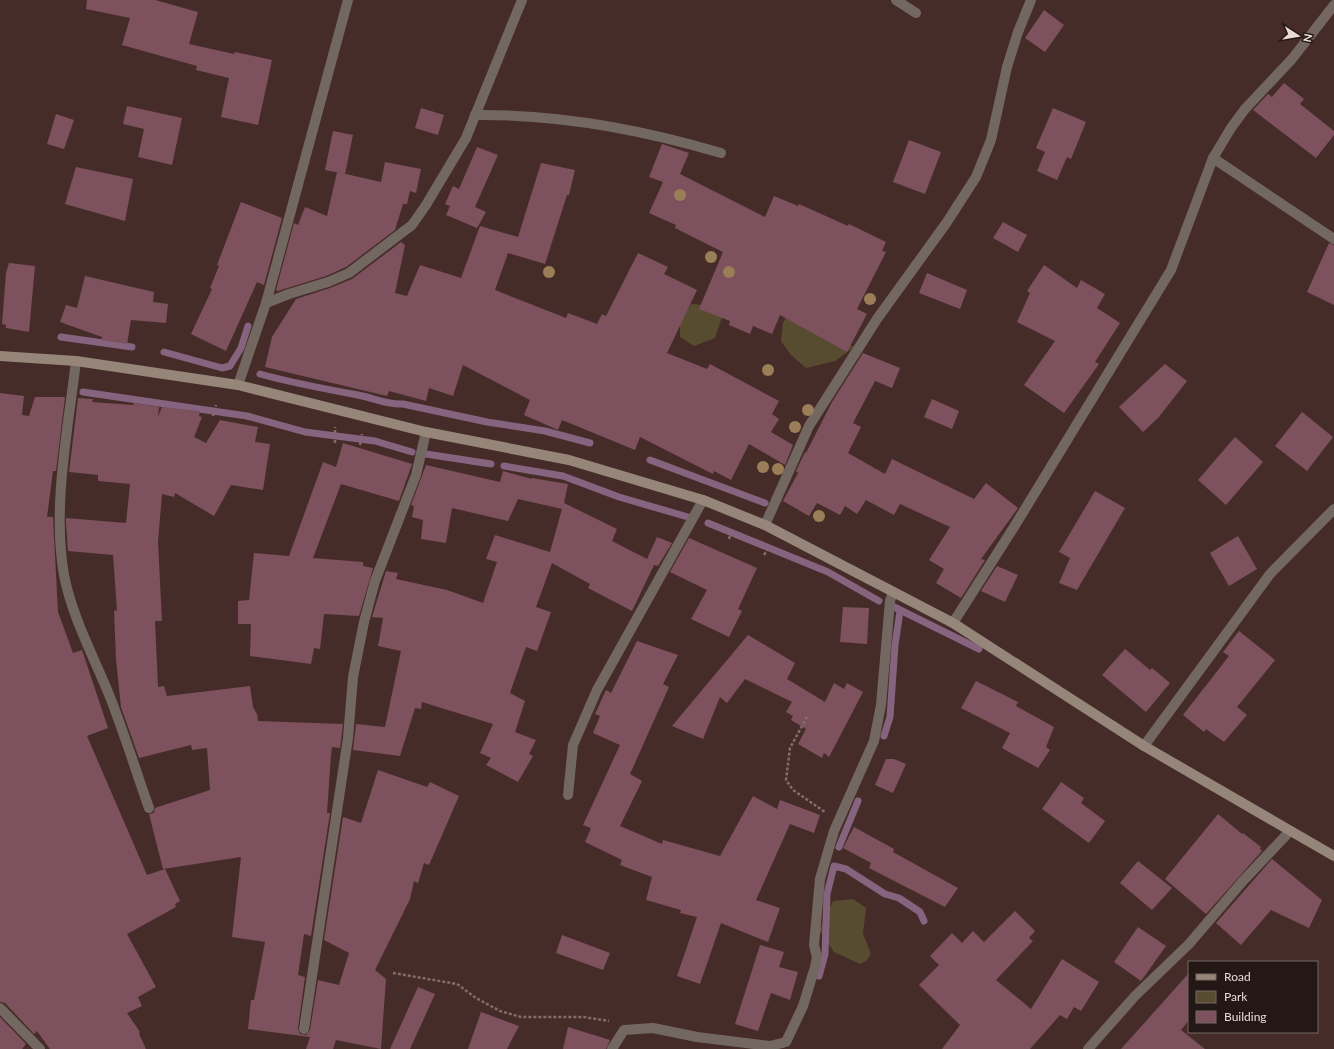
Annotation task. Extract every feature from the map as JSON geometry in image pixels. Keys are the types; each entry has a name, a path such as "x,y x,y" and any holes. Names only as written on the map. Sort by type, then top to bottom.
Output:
{"street":[{"path":"238,384 266,303 348,0"},
{"path":"266,303 328,282 349,273 412,225 426,206 466,138 522,0"},
{"path":"896,0 916,13"},
{"path":"765,525 809,426 878,319 947,222 976,177 991,140 1007,67 1018,32 1031,0"},
{"path":"953,623 1014,527 1171,270 1214,158 1231,128 1245,109 1292,58 1334,5"},
{"path":"475,115 519,115 563,119 667,137 721,153"},
{"path":"1214,158 1334,239"},
{"path":"0,356 76,361 238,384 426,432 569,460 703,500 765,525 953,623 1144,746 1334,856"},
{"path":"76,361 65,450 60,529 64,575 72,605 110,698 149,808"},
{"path":"304,1029 348,738 353,677 364,622 375,581 416,475 426,432"},
{"path":"568,795 573,745 597,690 703,500"},
{"path":"1144,746 1270,574 1334,509"},
{"path":"612,1049 624,1030 653,1028 697,1037 770,1046 786,1042 803,1006 815,967 816,957 814,945 820,879 834,830 874,741 881,705 890,601 893,592"},
{"path":"1088,1049 1135,996 1189,944 1242,882 1290,831"},
{"path":"0,1008 40,1049"}],"path":[{"path":"213,416 216,405"},
{"path":"248,420 250,413"},
{"path":"335,426 335,443"},
{"path":"360,445 362,433"},
{"path":"729,539 732,528"},
{"path":"764,555 771,543"},
{"path":"807,717 790,748 786,780 793,790 811,804 839,820"},
{"path":"393,973 457,984 476,998 500,1011 521,1017 584,1018 611,1021 624,1030"}],"green space":[{"path":"692,304 712,306 722,317 715,338 694,346 680,337 680,316"},
{"path":"787,315 810,328 854,347 835,361 806,368 791,355 781,341 783,323"},
{"path":"853,899 866,908 863,934 871,954 866,961 860,964 834,952 819,930 833,901"}],"building":[{"path":"87,0 155,0 198,12 189,44 234,54 235,52 272,60 258,125 221,117 229,78 196,70 197,66 122,45 130,18 86,9"},
{"path":"1044,10 1064,25 1045,52 1025,38"},
{"path":"1284,83 1304,99 1300,104 1334,131 1334,135 1316,158 1253,110 1268,94 1272,97"},
{"path":"127,106 182,118 172,165 138,157 144,129 123,124"},
{"path":"421,108 444,115 438,135 415,128"},
{"path":"1053,108 1086,122 1071,159 1067,157 1057,180 1037,171 1045,152 1036,148"},
{"path":"56,114 74,120 64,149 47,144"},
{"path":"333,131 353,135 345,174 325,170"},
{"path":"909,140 941,152 925,194 893,182"},
{"path":"662,144 689,153 680,174 765,217 774,196 798,206 799,204 848,226 849,224 886,242 882,251 886,252 857,309 867,314 847,352 780,315 772,334 753,326 750,334 729,325 730,321 699,309 723,252 675,228 676,225 649,213 663,182 649,177"},
{"path":"477,147 498,155 475,207 486,212 477,228 446,215 450,206 445,204 453,186 459,189"},
{"path":"385,162 421,169 416,193 410,191 407,204 403,204 395,230 346,267 326,276 278,291 276,290 294,223 298,225 305,207 327,216 337,172 381,182"},
{"path":"541,163 575,170 569,195 567,195 545,264 508,253 495,290 566,318 568,313 597,324 602,314 606,316 638,253 668,267 664,274 697,290 667,353 707,369 710,364 779,401 772,414 779,419 771,432 793,445 785,465 749,444 731,480 714,471 713,474 640,437 635,450 562,420 558,430 524,415 530,400 463,365 453,396 429,388 426,401 389,391 387,396 265,367 272,337 296,299 352,279 401,242 405,245 395,293 407,296 420,265 461,278 480,226 518,237"},
{"path":"76,167 133,179 125,221 65,204"},
{"path":"241,202 282,218 264,285 257,282 226,351 191,334 212,289 210,288 219,266 217,265"},
{"path":"1003,222 1027,235 1018,252 993,238"},
{"path":"1329,243 1334,245 1334,305 1307,292"},
{"path":"9,263 35,266 29,332 6,328 6,325 2,324 6,273"},
{"path":"1044,265 1077,288 1081,280 1105,294 1097,308 1120,323 1095,362 1099,364 1064,413 1024,385 1055,341 1017,322 1030,293 1027,291"},
{"path":"927,273 967,290 960,309 919,293"},
{"path":"85,276 154,292 153,302 168,304 166,323 131,320 127,344 101,340 102,337 60,322 66,305 77,308"},
{"path":"863,353 900,368 892,388 875,381 853,423 861,427 848,453 885,474 892,459 974,499 986,483 1018,508 981,559 985,560 961,598 936,583 944,569 929,560 950,527 900,504 894,515 866,500 857,514 845,506 840,515 817,503 809,516 783,501 798,473 796,471 805,452 806,453 832,402"},
{"path":"1165,364 1187,381 1158,418 1143,432 1119,407"},
{"path":"0,393 24,396 22,415 29,416 35,397 65,397 56,471 53,471 47,517 53,517 58,612 73,653 82,650 108,728 87,736 147,875 165,869 180,901 175,904 176,907 127,934 156,987 138,997 142,1006 127,1013 140,1032 139,1034 146,1049 50,1049 37,1031 34,1034 5,1003 0,1002"},
{"path":"78,398 93,399 92,402 133,405 134,403 159,407 158,417 162,407 200,411 199,416 202,417 194,437 206,443 220,420 258,427 255,442 270,444 263,490 231,485 214,516 175,493 174,497 162,494 158,542 162,621 155,621 158,687 164,686 167,696 250,686 253,707 257,714 258,721 343,724 340,748 332,747 327,813 330,813 311,936 304,934 298,975 305,977 298,1028 300,1034 306,1035 310,1030 318,980 339,985 349,953 324,940 343,817 361,823 378,770 427,787 430,782 459,796 429,865 424,863 418,883 414,881 410,899 375,970 386,979 381,1049 336,1040 333,1049 306,1049 310,1037 248,1029 251,1000 254,1000 265,942 232,937 241,857 163,869 149,814 154,813 155,808 210,790 207,748 192,750 191,745 139,758 121,707 116,659 114,611 117,610 113,555 68,551 66,523 66,518 126,523 130,484 98,481 98,475 69,472"},
{"path":"932,399 959,411 952,429 924,417"},
{"path":"1302,412 1333,437 1307,471 1275,446"},
{"path":"1235,437 1263,462 1226,505 1198,480"},
{"path":"343,443 412,464 399,501 341,484 313,558 363,562 363,566 373,568 359,616 324,614 320,649 314,648 311,664 250,656 251,624 238,624 238,601 249,600 254,553 289,556 323,462 336,467"},
{"path":"426,465 500,482 503,471 532,479 568,484 564,503 617,529 612,541 647,559 657,537 672,543 658,566 654,565 632,611 588,588 590,584 552,563 536,607 551,612 537,651 526,647 510,693 525,701 515,732 536,740 529,754 533,756 518,782 486,765 491,758 480,753 493,724 422,702 421,709 415,708 400,756 353,750 356,724 385,727 401,651 378,646 383,618 372,617 386,571 398,573 396,579 447,590 483,603 497,562 486,559 495,535 550,552 562,509 518,499 508,521 452,508 446,543 421,539 423,520 412,517 414,506 411,505"},
{"path":"1095,491 1125,508 1077,590 1059,583 1070,558 1059,552"},
{"path":"1238,536 1257,569 1229,586 1210,553"},
{"path":"689,538 757,568 738,609 742,611 729,637 691,619 707,590 670,572"},
{"path":"997,566 1018,575 1005,602 981,591"},
{"path":"843,607 869,608 867,644 840,642"},
{"path":"1239,631 1275,660 1237,707 1247,715 1224,742 1206,729 1204,732 1183,715 1229,656 1223,652"},
{"path":"748,635 795,663 787,679 825,702 834,683 844,689 847,683 863,692 829,757 824,753 822,758 798,744 806,729 791,720 793,716 786,712 792,702 745,679 727,703 720,697 703,739 672,726"},
{"path":"637,641 678,655 663,684 669,687 630,774 642,781 620,826 662,844 663,840 720,856 753,796 777,809 780,800 820,815 814,833 790,824 756,900 780,908 768,942 721,923 700,984 677,976 697,917 680,913 681,910 646,900 652,877 620,865 622,860 585,842 591,828 583,825 620,745 593,733 600,716 595,714 606,690 611,693"},
{"path":"1125,649 1150,670 1152,668 1170,683 1146,712 1102,675"},
{"path":"976,681 1018,702 1016,706 1054,727 1046,747 1050,750 1038,768 1002,748 1010,733 961,708"},
{"path":"886,759 894,759 906,764 893,793 875,785"},
{"path":"1061,782 1084,798 1081,803 1105,821 1089,843 1042,809"},
{"path":"1218,814 1242,834 1243,833 1261,847 1260,849 1262,851 1206,914 1165,879"},
{"path":"854,827 894,849 893,852 958,888 945,907 869,868 871,863 843,848"},
{"path":"1272,859 1322,900 1309,928 1271,910 1241,945 1216,923"},
{"path":"1138,861 1172,888 1152,910 1120,883"},
{"path":"1015,911 1035,931 1029,938 1033,941 996,980 1031,1009 1062,959 1099,982 1081,1011 1074,1007 1067,1019 1060,1015 1030,1049 942,1049 960,1025 919,985 939,965 930,956 952,933 962,943 973,931 984,942"},
{"path":"1138,927 1166,946 1141,981 1114,962"},
{"path":"562,935 610,953 603,970 556,953"},
{"path":"760,945 784,952 779,967 798,972 790,1000 771,993 758,1031 735,1024"},
{"path":"1188,974 1188,1021 1181,1030 1205,1049 1121,1049"},
{"path":"418,987 435,994 410,1049 390,1049"},
{"path":"481,1012 519,1026 507,1049 468,1049"},
{"path":"0,1017 26,1044 22,1049 0,1049"},
{"path":"568,1027 610,1040 606,1049 563,1049"}],"waterway":[{"path":"164,352 222,368 230,366 241,348 248,326"},
{"path":"61,337 132,347"},
{"path":"260,374 386,402 403,404 487,422 545,431 590,443"},
{"path":"83,392 247,416 305,432 375,441 412,452"},
{"path":"426,454 491,464"},
{"path":"650,460 765,503"},
{"path":"504,466 563,476 619,497 688,517"},
{"path":"708,523 828,572 879,601"},
{"path":"894,607 979,649"},
{"path":"884,736 890,717 895,645 900,611"},
{"path":"839,847 858,801"},
{"path":"819,976 825,954 827,894 834,866 846,869 885,894 899,898 920,912 924,921"}]}
